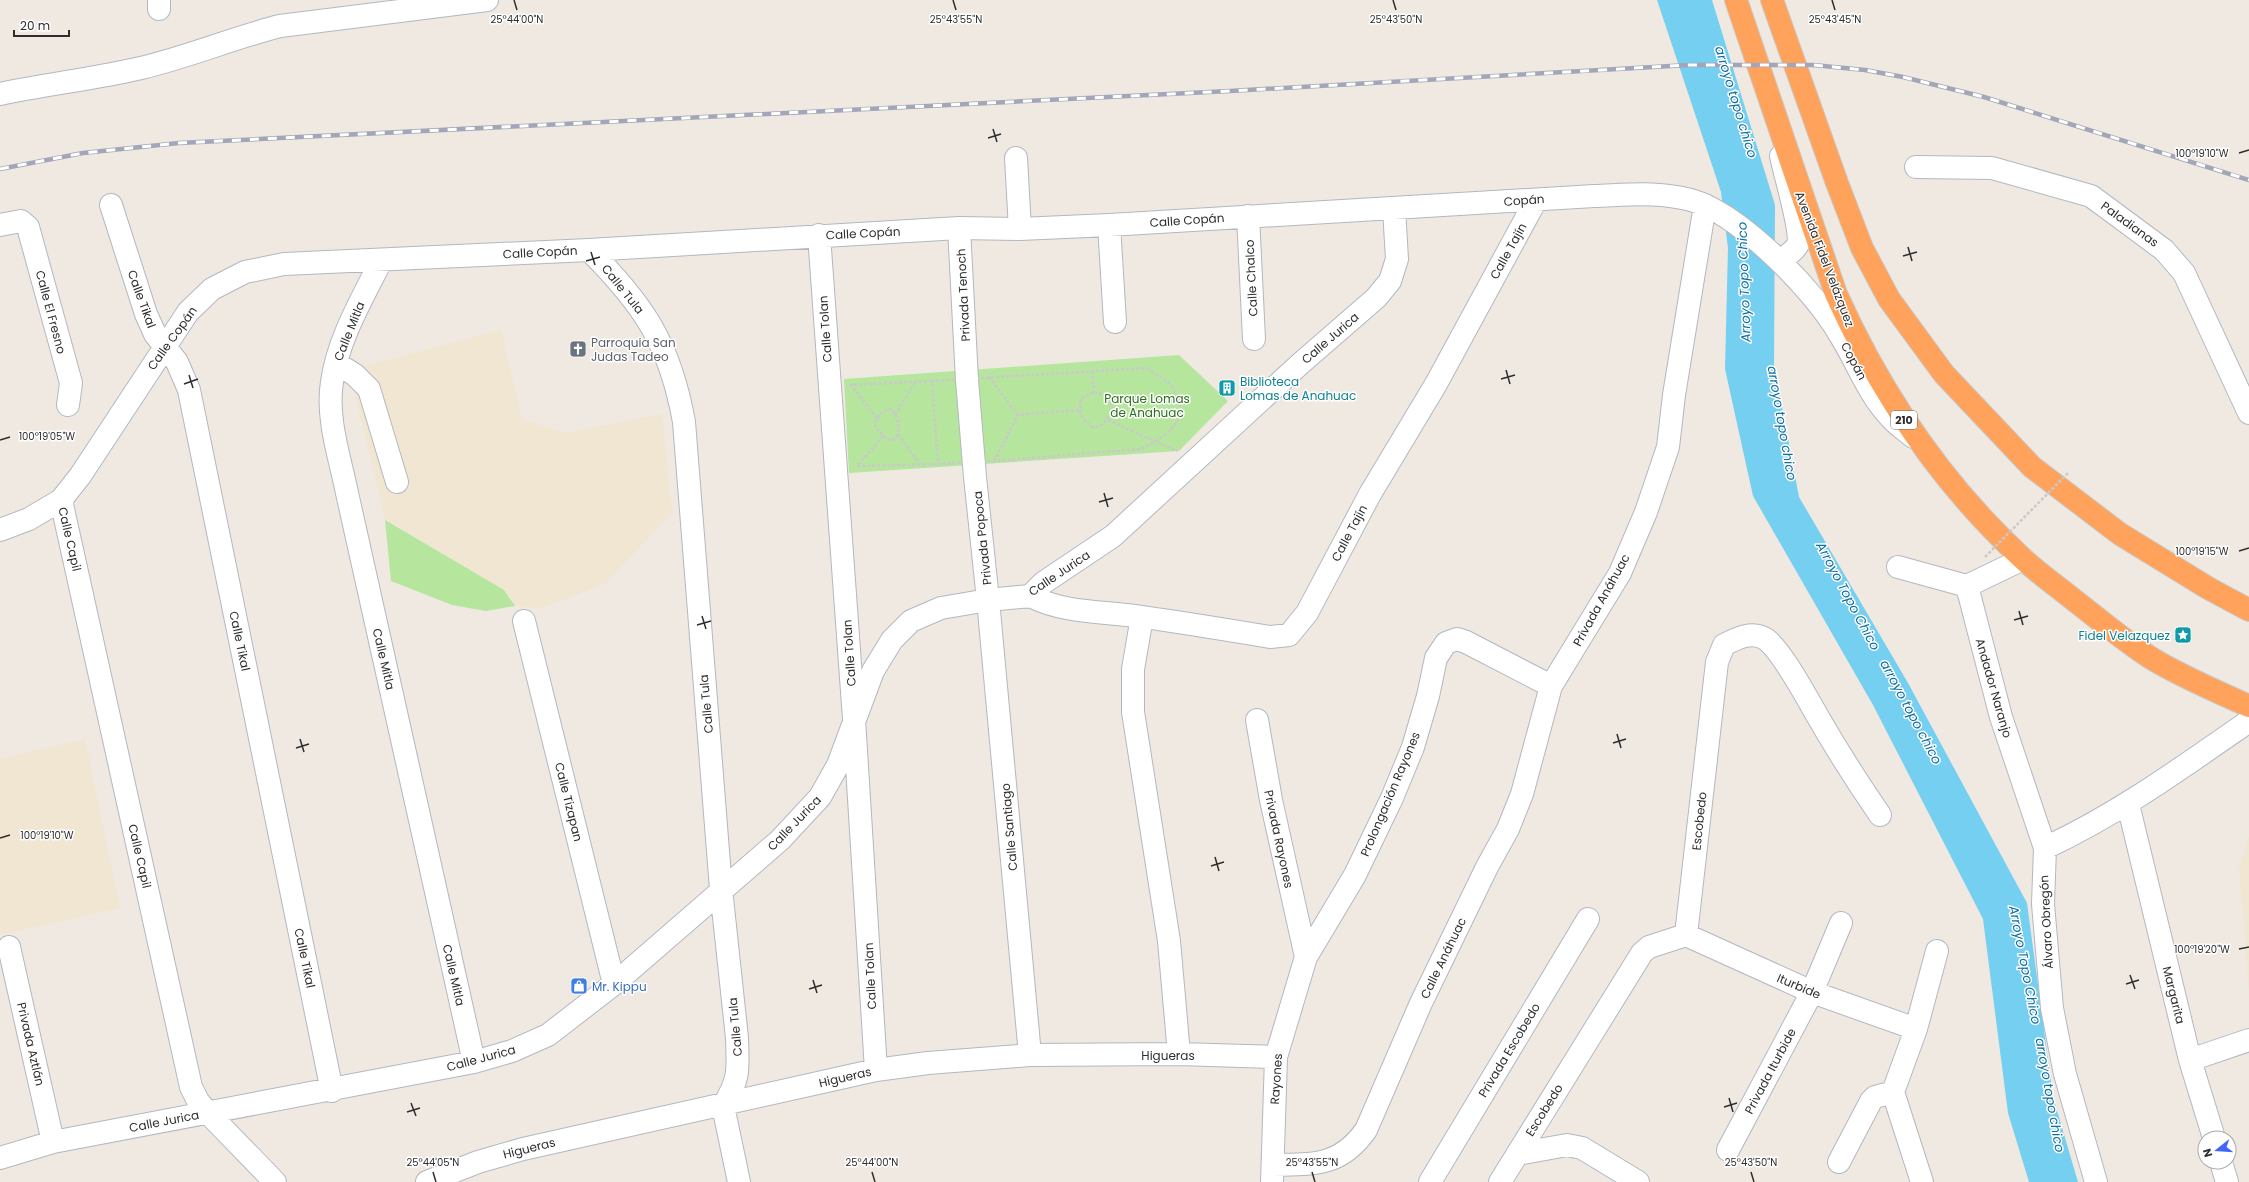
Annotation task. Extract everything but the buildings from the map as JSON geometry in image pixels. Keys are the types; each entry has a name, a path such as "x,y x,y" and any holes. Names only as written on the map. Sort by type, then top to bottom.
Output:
{"highway":[{"name":"Avenida Fidel Velázquez","path":"1736,0 1836,294 1856,339 1878,379 1917,440 1975,510 2023,559 2122,638 2152,658 2191,680 2249,706"},
{"path":"1772,0 1837,184 1862,248 1889,299 1944,374 2032,467 2120,534 2208,588 2249,610"}],"street":[{"path":"0,94 141,68 181,57 248,34 280,26 487,0"},
{"path":"1772,106 1778,144 1797,228 1798,242 1792,252 1776,258"},
{"path":"1016,158 1020,229"},
{"name":"Paladianas","path":"1916,167 1992,168 2091,196 2164,250 2184,273 2249,413"},
{"name":"Copán","path":"1248,216 1649,194 1670,196 1705,205 1727,216 1776,258 1826,312 1880,404 1890,418 1917,440"},
{"name":"Calle Tajín","path":"1030,596 1048,605 1066,608 1142,617 1270,637 1289,635 1296,629 1307,613 1370,494 1436,384 1536,200"},
{"name":"Calle Tikal","path":"111,205 146,314 155,334 177,362 189,390 332,1091"},
{"name":"Privada Anáhuac","path":"1551,686 1620,573 1646,512 1668,447 1674,395 1705,205"},
{"name":"Calle Jurica","path":"0,1158 53,1142 332,1091 474,1062 512,1051 548,1035 614,984 721,889 780,840 820,797 838,765 873,671 892,640 911,621 941,608 988,600 1030,596 1043,583 1112,536 1300,364 1376,298 1390,280 1397,259 1394,209"},
{"name":"Calle Copán","path":"0,530 29,519 61,500 80,476 164,346 188,312 212,289 245,272 284,264 589,250 819,235 959,228 1020,229 1248,216"},
{"name":"Calle Chalco","path":"1248,216 1254,339"},
{"name":"Calle El Fresno","path":"0,225 23,221 28,227 71,383 68,405"},
{"path":"1109,225 1115,322"},
{"name":"Privada Tenoch","path":"959,228 966,371 981,467"},
{"name":"Calle Tolan","path":"819,235 854,719 876,1070"},
{"name":"Calle Tula","path":"589,250 637,302 657,335 679,395 684,422 721,889 738,1060 735,1088 723,1106"},
{"name":"Calle Mitla","path":"381,260 351,323 336,363 332,390 332,412 335,439 474,1062"},
{"path":"336,363 356,375 369,389 396,482"},
{"name":"Privada Popoca","path":"981,467 988,600"},
{"name":"Calle Capil","path":"61,500 191,1087 198,1101 208,1113 275,1182"},
{"path":"1898,567 1967,586 2023,559"},
{"name":"Andador Naranjo","path":"1967,586 2001,718 2045,848"},
{"name":"Calle Santiago","path":"988,600 1030,1055"},
{"path":"1142,617 1133,669 1133,712 1169,941 1179,1054"},
{"name":"Calle Tizapan","path":"524,621 614,984"},
{"name":"Escobedo","path":"1500,1182 1642,953 1658,943 1686,935 1717,662 1724,645 1746,636 1757,636 1767,640 1802,690 1850,773 1880,815"},
{"name":"Prolongación Rayones","path":"1306,957 1355,875 1392,798 1413,747 1426,702 1436,658 1442,647 1457,639 1466,642 1551,686"},
{"name":"Calle Anáhuac","path":"1272,1174 1323,1163 1336,1158 1357,1143 1366,1130 1421,1003 1486,867 1508,829 1522,794 1551,686"},
{"name":"Privada Rayones","path":"1257,720 1271,800 1306,957"},
{"path":"2045,848 2075,834 2128,804 2249,721"},
{"name":"Margarita","path":"2128,804 2190,1060 2212,1130"},
{"name":"Álvaro Obregón","path":"2045,848 2043,904 2052,1008 2066,1074 2096,1182"},
{"name":"Privada Escobedo","path":"1430,1182 1588,920"},
{"name":"Privada Iturbide","path":"1728,1150 1812,992 1841,922"},
{"name":"Iturbide","path":"1686,935 1812,992 1916,1029"},
{"name":"Privada Aztlán","path":"9,947 53,1142"},
{"path":"1922,1182 1893,1092 1916,1029 1937,950"},
{"name":"Rayones","path":"1272,1174 1276,1057 1306,957"},
{"path":"2190,1060 2249,1040"},
{"name":"Higueras","path":"427,1182 478,1162 523,1149 723,1106 876,1070 970,1059 1030,1055 1179,1054 1276,1057"},
{"path":"1839,1162 1871,1101 1875,1097 1893,1092"},
{"path":"723,1106 738,1182"},
{"path":"1517,1154 1567,1145 1582,1148 1638,1182"},
{"path":"2223,1170 2227,1182"}],"path":[{"path":"877,418 851,385 932,381 966,371 989,377 1147,368 1173,388 1181,410 1177,424 1156,441 1141,449 981,467 938,464 857,466 883,436"},
{"path":"1092,372 1094,392"},
{"path":"989,377 1018,415"},
{"path":"932,381 938,464"},
{"path":"895,415 915,382"},
{"path":"1094,392 1105,395 1112,407 1108,420 1101,426 1094,428 1084,421 1079,410 1081,399 1094,392"},
{"path":"898,435 891,440 883,436 875,426 877,418 883,411 892,409 899,423 898,435 920,464"},
{"path":"981,467 1018,415 1079,410"},
{"path":"1108,420 1196,460"},
{"path":"1985,557 2068,473"}],"shaded area":[{"path":"501,330 522,419 566,433 662,414 672,513 606,583 540,609 515,606 504,590 385,519 349,370"},
{"path":"85,739 120,908 0,935 0,759"},
{"path":"2249,836 2249,992 2239,868"}],"green space":[{"name":"Parque Lomas de Anahuac","path":"1179,355 1228,401 1179,451 849,473 844,379"},
{"path":"385,520 504,590 515,606 486,611 452,605 391,581"}],"water":[{"path":"1657,0 1712,0 1775,205 1774,365 1799,497 1908,683 2027,903 2053,1097 2078,1182 2029,1182 2008,1113 1983,919 1873,705 1753,496 1725,369 1728,248 1721,192"}],"railway":[{"path":"0,169 83,153 179,143 1230,91 1689,65 1813,65 1865,70 1903,77 1984,97 2249,180"}],"place":[{"name":"Parroquia San Judas Tadeo","path":"578,349"},
{"name":"Biblioteca Lomas de Anahuac","path":"1227,388"},
{"name":"Fidel Velazquez","path":"2183,635"},
{"name":"Mr. Kippu","path":"579,986"}],"water label":[{"name":"arroyo topo chico","path":"1736,102"},
{"name":"Arroyo Topo Chico","path":"1744,282"},
{"name":"arroyo topo chico","path":"1782,423"},
{"name":"Arroyo Topo Chico","path":"1848,596"},
{"name":"arroyo topo chico","path":"1911,712"},
{"name":"Arroyo Topo Chico","path":"2025,965"},
{"name":"arroyo topo chico","path":"2050,1095"}]}
